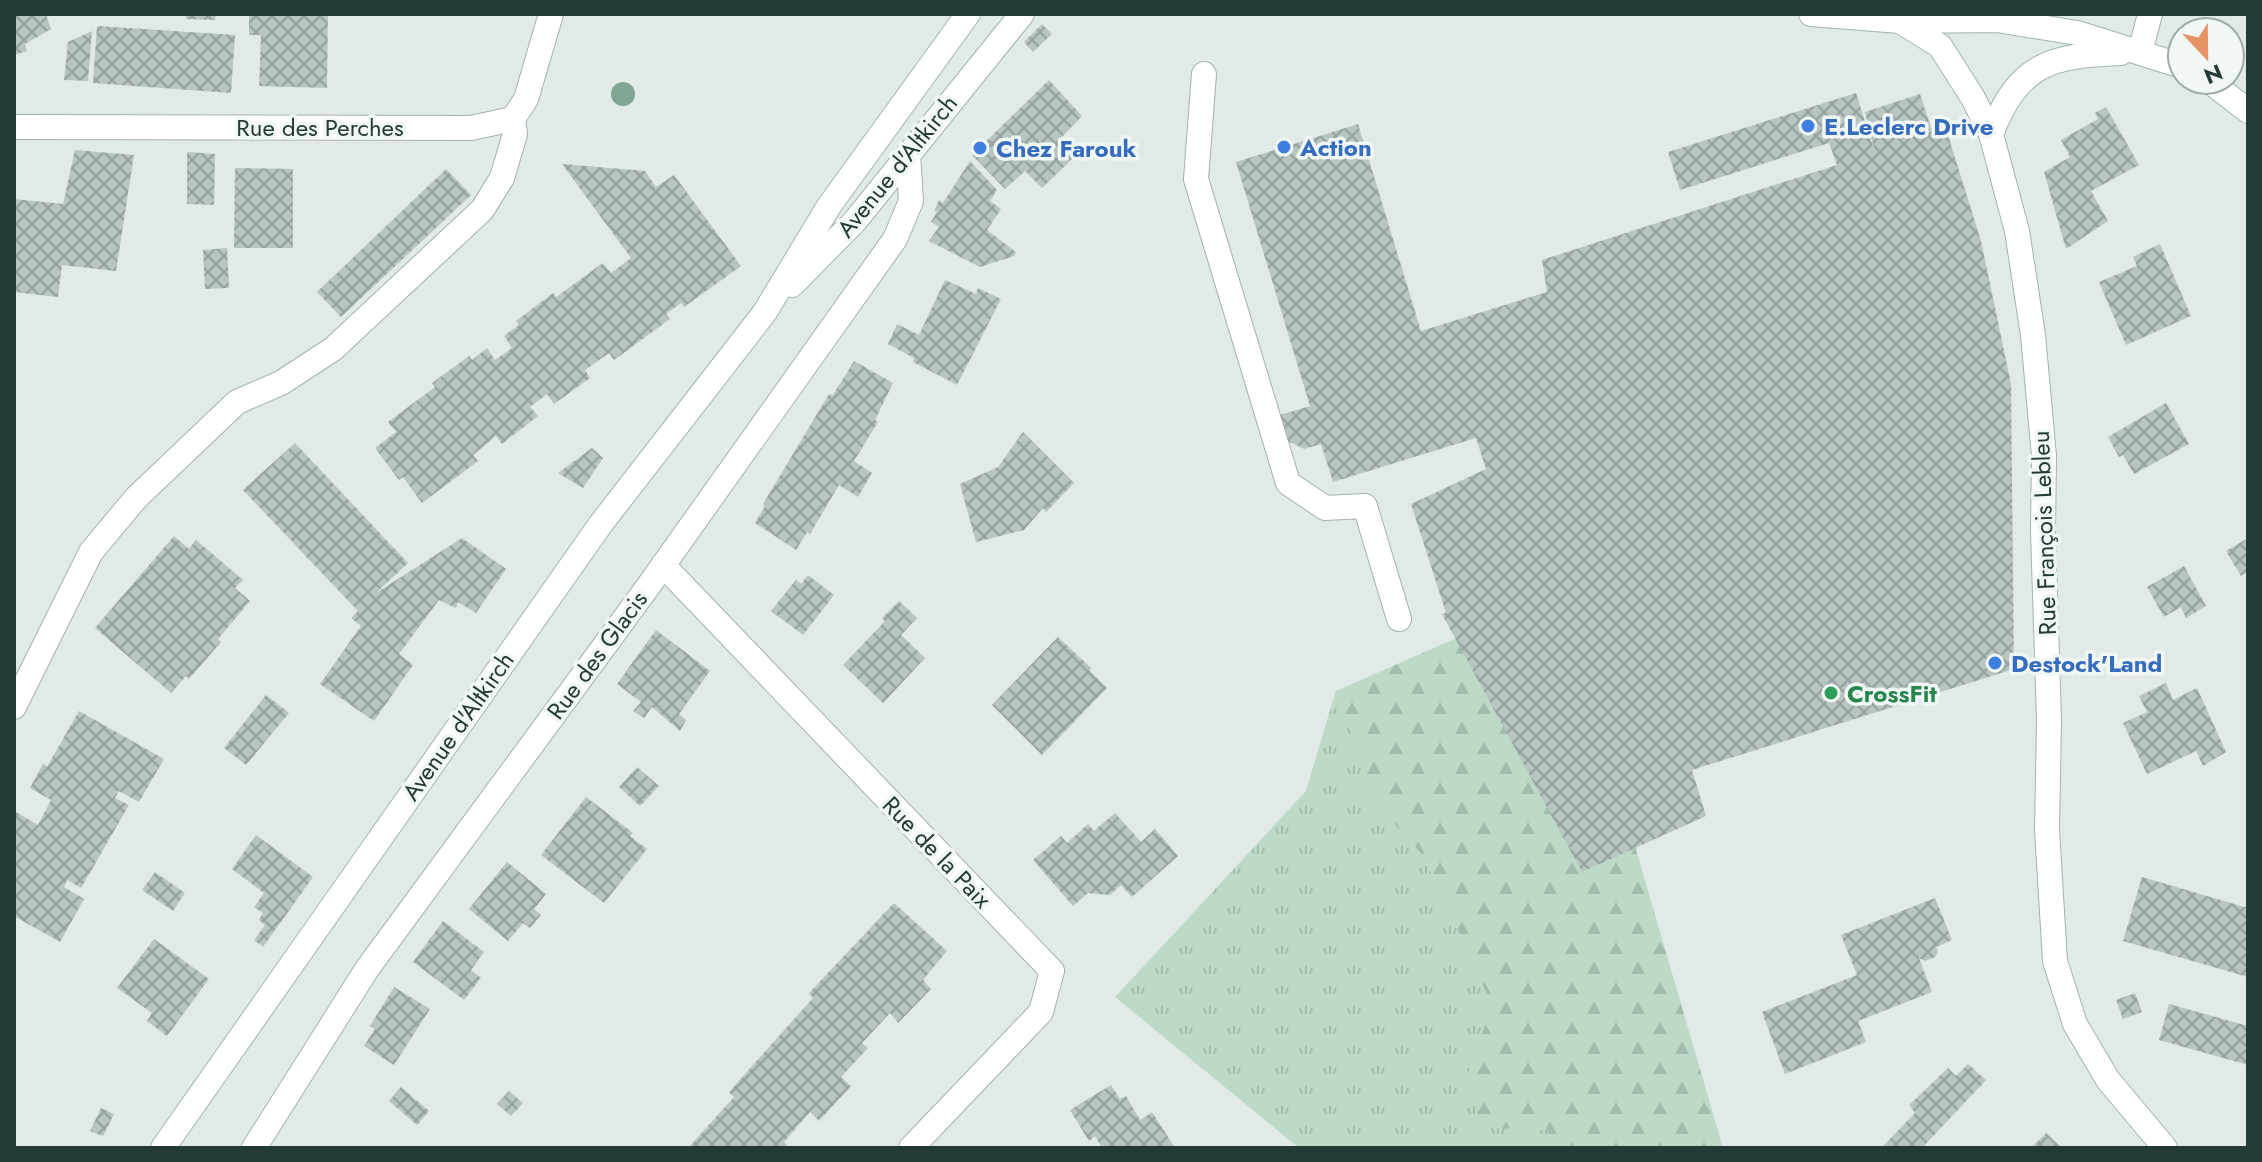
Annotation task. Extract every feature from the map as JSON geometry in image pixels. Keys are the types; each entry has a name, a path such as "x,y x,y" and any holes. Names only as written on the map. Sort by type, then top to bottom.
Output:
{"street":[{"path":"14,707 91,552 136,498 237,402 281,383 333,349 482,210 502,178 515,134 513,119 526,99 551,14"},
{"name":"Avenue d'Altkirch","path":"163,1148 600,525 765,312 829,206 968,14"},
{"name":"Avenue d'Altkirch","path":"765,312 855,221 1022,14"},
{"path":"1811,14 1997,20 2077,33 2166,61"},
{"path":"2140,52 2150,14"},
{"name":"Rue François Lebleu","path":"1902,18 1940,46 1949,57 1991,134 2017,231 2033,335 2044,456 2043,531 2049,720 2047,830 2055,961 2075,1024 2108,1080 2165,1148"},
{"path":"1991,134 2002,107 2022,78 2049,62 2079,55 2140,52"},
{"path":"1204,74 1196,179 1288,483 1325,508 1365,506 1399,619"},
{"path":"2229,96 2248,111"},
{"name":"Rue des Perches","path":"14,127 471,128 513,119"},
{"name":"Rue des Glacis","path":"254,1148 367,969 663,565 895,239 911,201 908,154"},
{"name":"Rue de la Paix","path":"663,565 1052,971 1041,1012 911,1148"}],"green space":[{"path":"1561,592 1723,1148 1558,1148 1547,1131 1484,1127 1467,1078 1492,1005 1424,857 1375,802 1336,691"},
{"path":"1336,690 1375,802 1424,857 1492,1005 1467,1078 1548,1131 1558,1148 1299,1148 1115,997 1306,791"}],"building":[{"path":"14,14 46,14 51,29 25,44 27,51 14,55"},
{"path":"186,14 216,14 215,20 186,19"},
{"path":"249,14 328,14 327,88 259,86 261,35 249,35"},
{"path":"1042,24 1052,34 1033,52 1024,42"},
{"path":"97,26 235,35 231,93 93,83"},
{"path":"92,31 88,81 64,80 68,42"},
{"path":"1049,80 1082,116 1058,141 1074,157 1042,188 1025,171 1005,189 972,155"},
{"path":"1856,93 1875,153 1865,112 1920,94 1934,137 1947,132 1981,241 2011,384 2014,669 1692,770 1706,816 1582,872 1442,614 1446,613 1411,504 1486,469 1476,438 1333,482 1321,444 1304,449 1288,441 1280,415 1310,406 1236,162 1358,124 1421,331 1547,292 1542,260 1837,165 1829,143 1680,190 1668,152"},
{"path":"2106,107 2139,165 2091,191 2108,221 2066,249 2044,172 2070,157 2061,140 2098,119 2095,113"},
{"path":"75,150 134,155 116,271 62,265 58,297 14,292 14,199 63,204"},
{"path":"187,152 215,154 214,205 187,204"},
{"path":"970,161 997,190 990,201 1001,209 987,230 1016,252 1014,256 980,267 929,241 939,227 931,222 939,200 943,203"},
{"path":"562,164 645,171 656,187 674,175 741,266 684,307 681,303 666,314 670,319 614,360 609,353 585,370 590,378 554,404 547,394 530,407 538,416 502,444 496,436 473,455 478,461 422,503 403,477 399,480 375,448 396,432 388,422 435,387 432,383 469,356 472,360 487,348 495,360 512,348 504,336 519,325 516,321 553,293 556,297 603,263 611,273 631,258"},
{"path":"235,168 293,169 293,248 234,248"},
{"path":"446,169 471,195 341,317 317,292"},
{"path":"2160,244 2191,316 2126,345 2099,282 2137,266 2133,257"},
{"path":"227,248 229,288 205,289 203,250"},
{"path":"945,280 976,294 978,288 1001,299 957,385 913,362 914,358 888,344 897,324 919,335"},
{"path":"854,361 893,383 875,420 878,422 854,461 872,473 858,497 839,485 810,534 807,532 796,550 755,523 765,506 763,504 829,394 833,395"},
{"path":"2166,403 2189,444 2134,474 2123,455 2119,457 2108,437"},
{"path":"1023,432 1074,483 1046,512 1043,508 1024,530 976,542 960,484 998,467"},
{"path":"295,443 408,563 376,593 462,538 506,569 476,613 458,602 456,608 439,600 399,654 413,665 374,721 320,684 361,626 351,618 358,611 243,490"},
{"path":"592,448 603,458 583,488 558,473"},
{"path":"174,536 189,549 196,540 243,580 235,588 250,601 218,639 221,642 189,679 186,676 171,693 95,628"},
{"path":"2248,538 2248,571 2241,576 2226,551"},
{"path":"2184,566 2206,606 2186,618 2181,607 2164,617 2147,587"},
{"path":"808,575 834,595 803,635 771,611 796,580 801,584"},
{"path":"899,601 917,618 901,635 925,658 883,703 843,665 885,621 882,618"},
{"path":"656,630 710,671 679,714 686,720 680,731 652,707 644,718 633,711 641,702 617,684"},
{"path":"1058,637 1107,688 1042,755 992,705"},
{"path":"2166,683 2173,700 2197,688 2226,752 2203,766 2196,751 2147,774 2123,723 2147,712 2139,696"},
{"path":"266,695 289,713 246,765 224,748"},
{"path":"79,711 164,759 139,802 119,791 115,798 129,805 81,888 67,880 64,887 84,899 60,942 14,916 14,815 16,812 38,825 51,800 30,788 43,764 47,767"},
{"path":"637,767 659,786 640,806 619,787"},
{"path":"586,797 633,833 630,836 647,849 604,903 541,855"},
{"path":"1115,813 1141,842 1155,829 1178,856 1132,897 1121,885 1110,895 1088,893 1073,906 1033,860 1061,836 1067,843 1088,824 1094,831"},
{"path":"256,835 313,877 263,947 254,940 265,925 259,920 263,913 254,907 264,893 232,869"},
{"path":"507,862 546,894 534,909 541,915 530,928 523,923 508,941 469,909"},
{"path":"155,872 185,893 173,911 142,890"},
{"path":"2142,877 2248,908 2248,977 2123,941"},
{"path":"1935,898 1952,940 1936,947 1938,952 1935,957 1925,961 1919,958 1932,992 1858,1021 1866,1042 1785,1074 1762,1012 1857,975 1841,935"},
{"path":"894,903 947,951 923,980 931,989 898,1023 890,1013 862,1043 868,1048 841,1077 851,1086 819,1121 810,1112 784,1142 789,1148 688,1148 734,1097 729,1092 813,998 809,993"},
{"path":"443,921 484,952 471,970 481,978 464,1000 413,962"},
{"path":"154,939 209,979 167,1036 147,1021 152,1013 117,988"},
{"path":"394,987 430,1009 394,1065 364,1046 375,1029 370,1026"},
{"path":"2135,993 2142,1012 2123,1019 2116,1000"},
{"path":"2169,1004 2248,1026 2248,1065 2159,1040"},
{"path":"1968,1064 1986,1080 1922,1148 1883,1146 1915,1113 1909,1105 1948,1068 1956,1076"},
{"path":"1111,1085 1120,1099 1126,1096 1140,1120 1152,1112 1175,1148 1102,1148 1095,1136 1089,1141 1070,1110"},
{"path":"401,1087 429,1111 417,1125 389,1101"},
{"path":"509,1091 523,1103 511,1116 497,1104"},
{"path":"101,1108 114,1114 103,1136 90,1131"},
{"path":"2046,1133 2062,1148 2031,1148"}],"place":[{"name":"E.Leclerc Drive","path":"1808,126"},
{"name":"Action","path":"1284,147"},
{"name":"Chez Farouk","path":"980,148"},
{"name":"Destock'Land","path":"1995,663"},
{"name":"CrossFit","path":"1831,693"}]}
